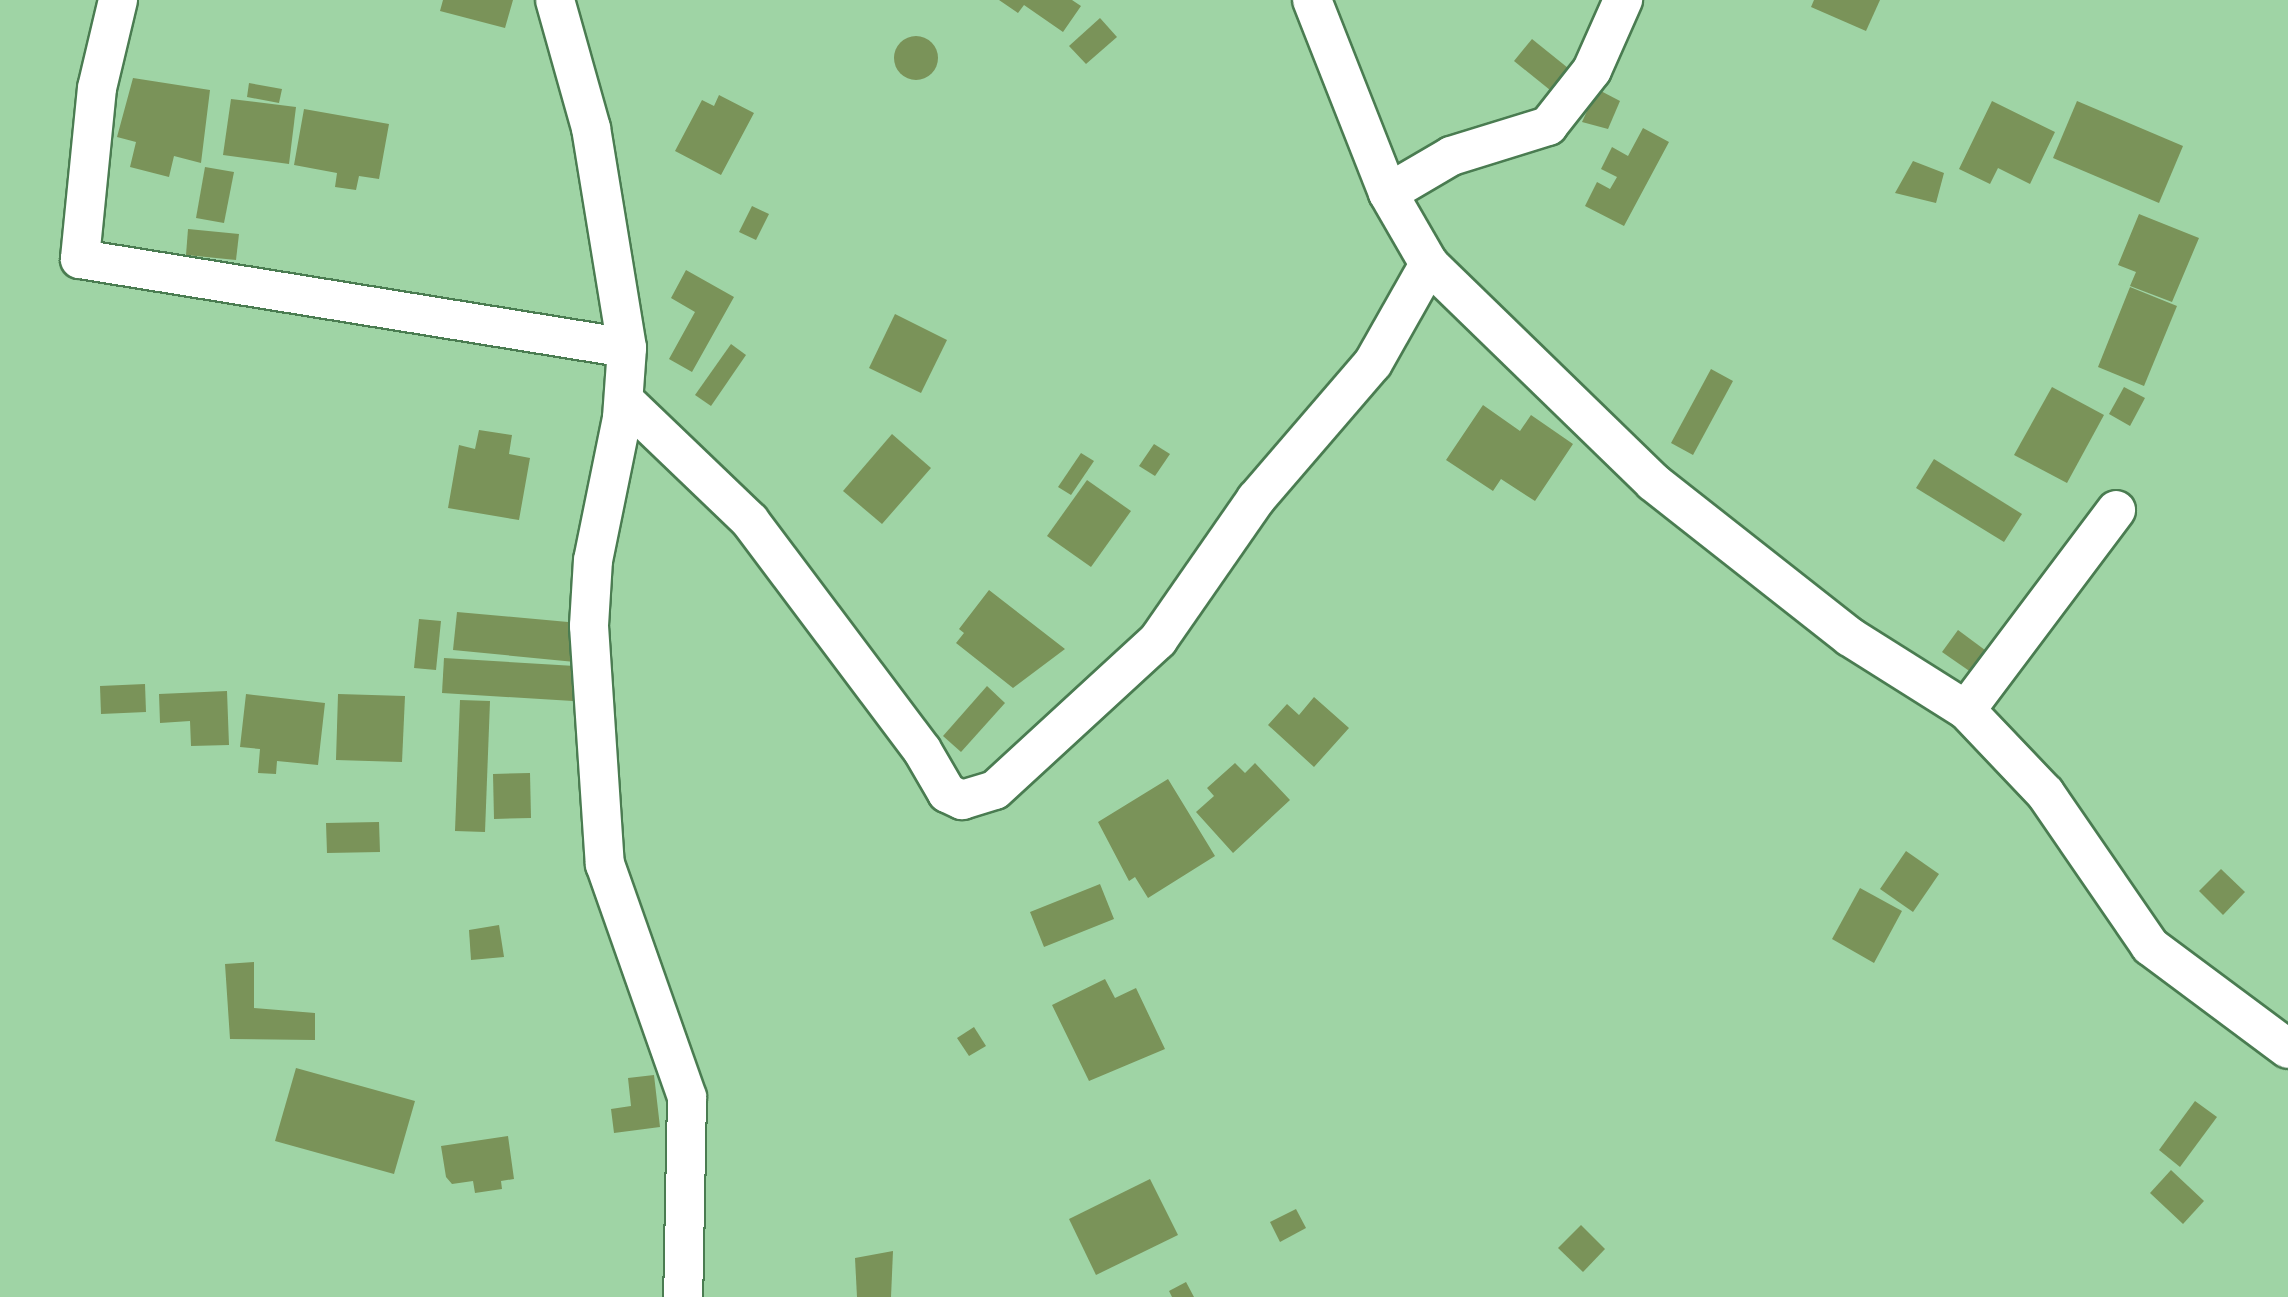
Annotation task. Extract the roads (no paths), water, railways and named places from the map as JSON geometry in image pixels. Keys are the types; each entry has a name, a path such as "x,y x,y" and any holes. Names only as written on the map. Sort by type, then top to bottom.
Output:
{"street":[{"path":"118,0 97,88 80,259 627,348"},
{"path":"555,0 591,128 627,348 625,401 593,560 589,626 606,863 687,1097 683,1297"},
{"path":"1312,0 1388,193 1429,264 1653,482 1850,637 1966,710 2045,793 2150,946 2288,1049"},
{"path":"1388,193 1451,156 1548,126 1592,70 1623,0"},
{"path":"625,401 750,521 947,793 962,800 995,790 1158,640 1256,499 1373,363 1429,264"},
{"path":"1966,710 2116,510"}]}
